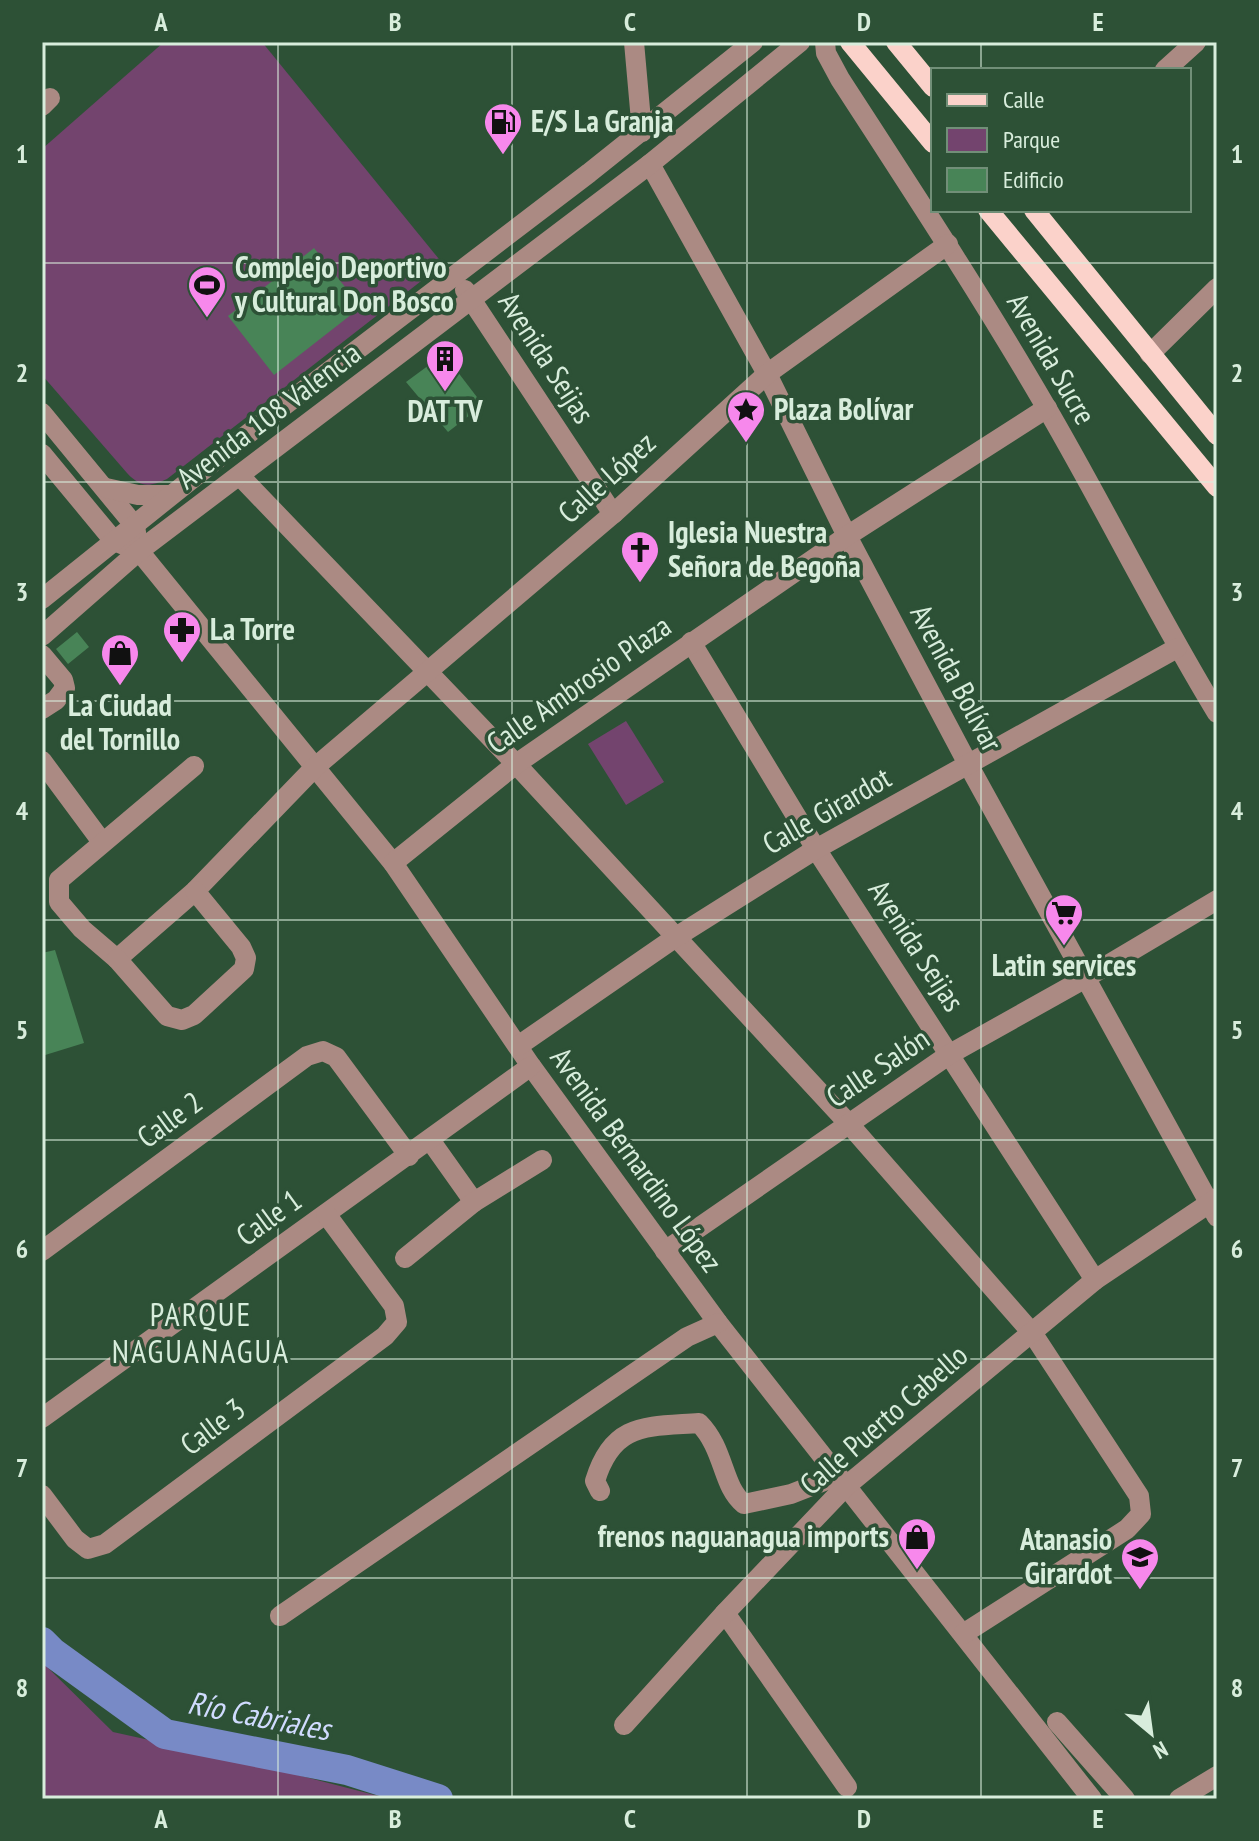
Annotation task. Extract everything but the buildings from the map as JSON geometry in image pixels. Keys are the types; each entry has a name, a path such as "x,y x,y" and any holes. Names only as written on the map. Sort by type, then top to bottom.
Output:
{"main road":[{"path":"850,42 931,141"},
{"path":"896,42 931,85"},
{"path":"990,212 1217,487"},
{"path":"1036,212 1217,435"}],"street":[{"path":"634,42 642,132"},
{"name":"Avenida 108 Valencia","path":"42,599 753,42"},
{"name":"Avenida 108 Valencia","path":"42,636 139,551 650,164 800,42"},
{"name":"Avenida Sucre","path":"825,42 826,53 840,79 948,244 1047,408 1177,648 1217,713"},
{"path":"1167,68 1196,42"},
{"name":"Avenida Bolívar","path":"650,164 767,374 847,536 1084,979 1214,1206"},
{"name":"Calle López","path":"117,959 195,891 314,768 613,514 767,374 948,244"},
{"name":"Avenida Seijas","path":"455,276 613,514"},
{"path":"1150,354 1217,288"},
{"name":"Calle Ambrosio Plaza","path":"393,863 516,764 691,642 847,536 1047,408"},
{"path":"42,413 135,526 139,551"},
{"path":"42,454 114,541 139,551"},
{"path":"240,476 516,764 849,1124 1033,1334 1139,1496 1141,1514 1127,1529 963,1634"},
{"path":"106,488 138,495 171,495"},
{"name":"Avenida Bernardino López","path":"139,551 393,863 531,1066 718,1323 1092,1799"},
{"name":"Avenida Seijas","path":"691,642 816,849 1095,1280"},
{"name":"Calle Girardot","path":"518,1046 676,937 816,849 1177,648"},
{"path":"42,655 63,680 65,688 56,700 42,709"},
{"path":"42,761 102,842"},
{"path":"194,766 59,880 59,902 82,929 117,959 167,1016 182,1020 194,1015 244,969 246,958 241,947 195,891"},
{"name":"Calle Salón","path":"665,1251 950,1054 1217,900"},
{"name":"Calle 2","path":"42,1251 307,1056 323,1051 336,1057 409,1156"},
{"name":"Calle 1","path":"42,1418 531,1066"},
{"path":"430,1140 474,1202"},
{"path":"405,1258 474,1202 542,1160"},
{"name":"Calle Puerto Cabello","path":"624,1725 841,1482 1033,1334 1095,1280 1214,1206"},
{"name":"Calle 3","path":"42,1495 75,1539 88,1549 105,1544 385,1336 397,1322 394,1306 326,1214"},
{"path":"280,1616 687,1337 718,1323"},
{"path":"600,1491 595,1481 602,1458 614,1443 634,1430 699,1423 718,1449 735,1497 744,1504 841,1482"},
{"path":"725,1613 847,1787"},
{"path":"1057,1722 1125,1799"},
{"path":"1179,1799 1217,1776"}],"green space":[{"name":"Complejo Deportivo y Cultural Don Bosco","path":"164,42 262,42 443,264 167,479 146,485 127,473 42,375 42,149"},
{"path":"626,721 664,782 626,805 588,744"},
{"path":"42,1662 113,1732 240,1760 390,1799 42,1799"}],"waterway":[{"name":"Río Cabriales","path":"42,1642 165,1734 347,1770 438,1799"}],"place":[{"name":"E/S La Granja","path":"503,156"},
{"name":"Complejo Deportivo y Cultural Don Bosco","path":"207,319"},
{"name":"DAT TV","path":"445,393"},
{"name":"Plaza Bolívar","path":"746,444"},
{"name":"Iglesia Nuestra Señora de Begoña","path":"640,584"},
{"name":"La Torre","path":"182,664"},
{"name":"La Ciudad del Tornillo","path":"120,687"},
{"name":"Latin services","path":"1064,947"},
{"name":"frenos naguanagua imports","path":"917,1571"},
{"name":"Atanasio Girardot","path":"1140,1591"}],"district":[{"name":"PARQUE NAGUANAGUA","path":"201,1334"}]}
